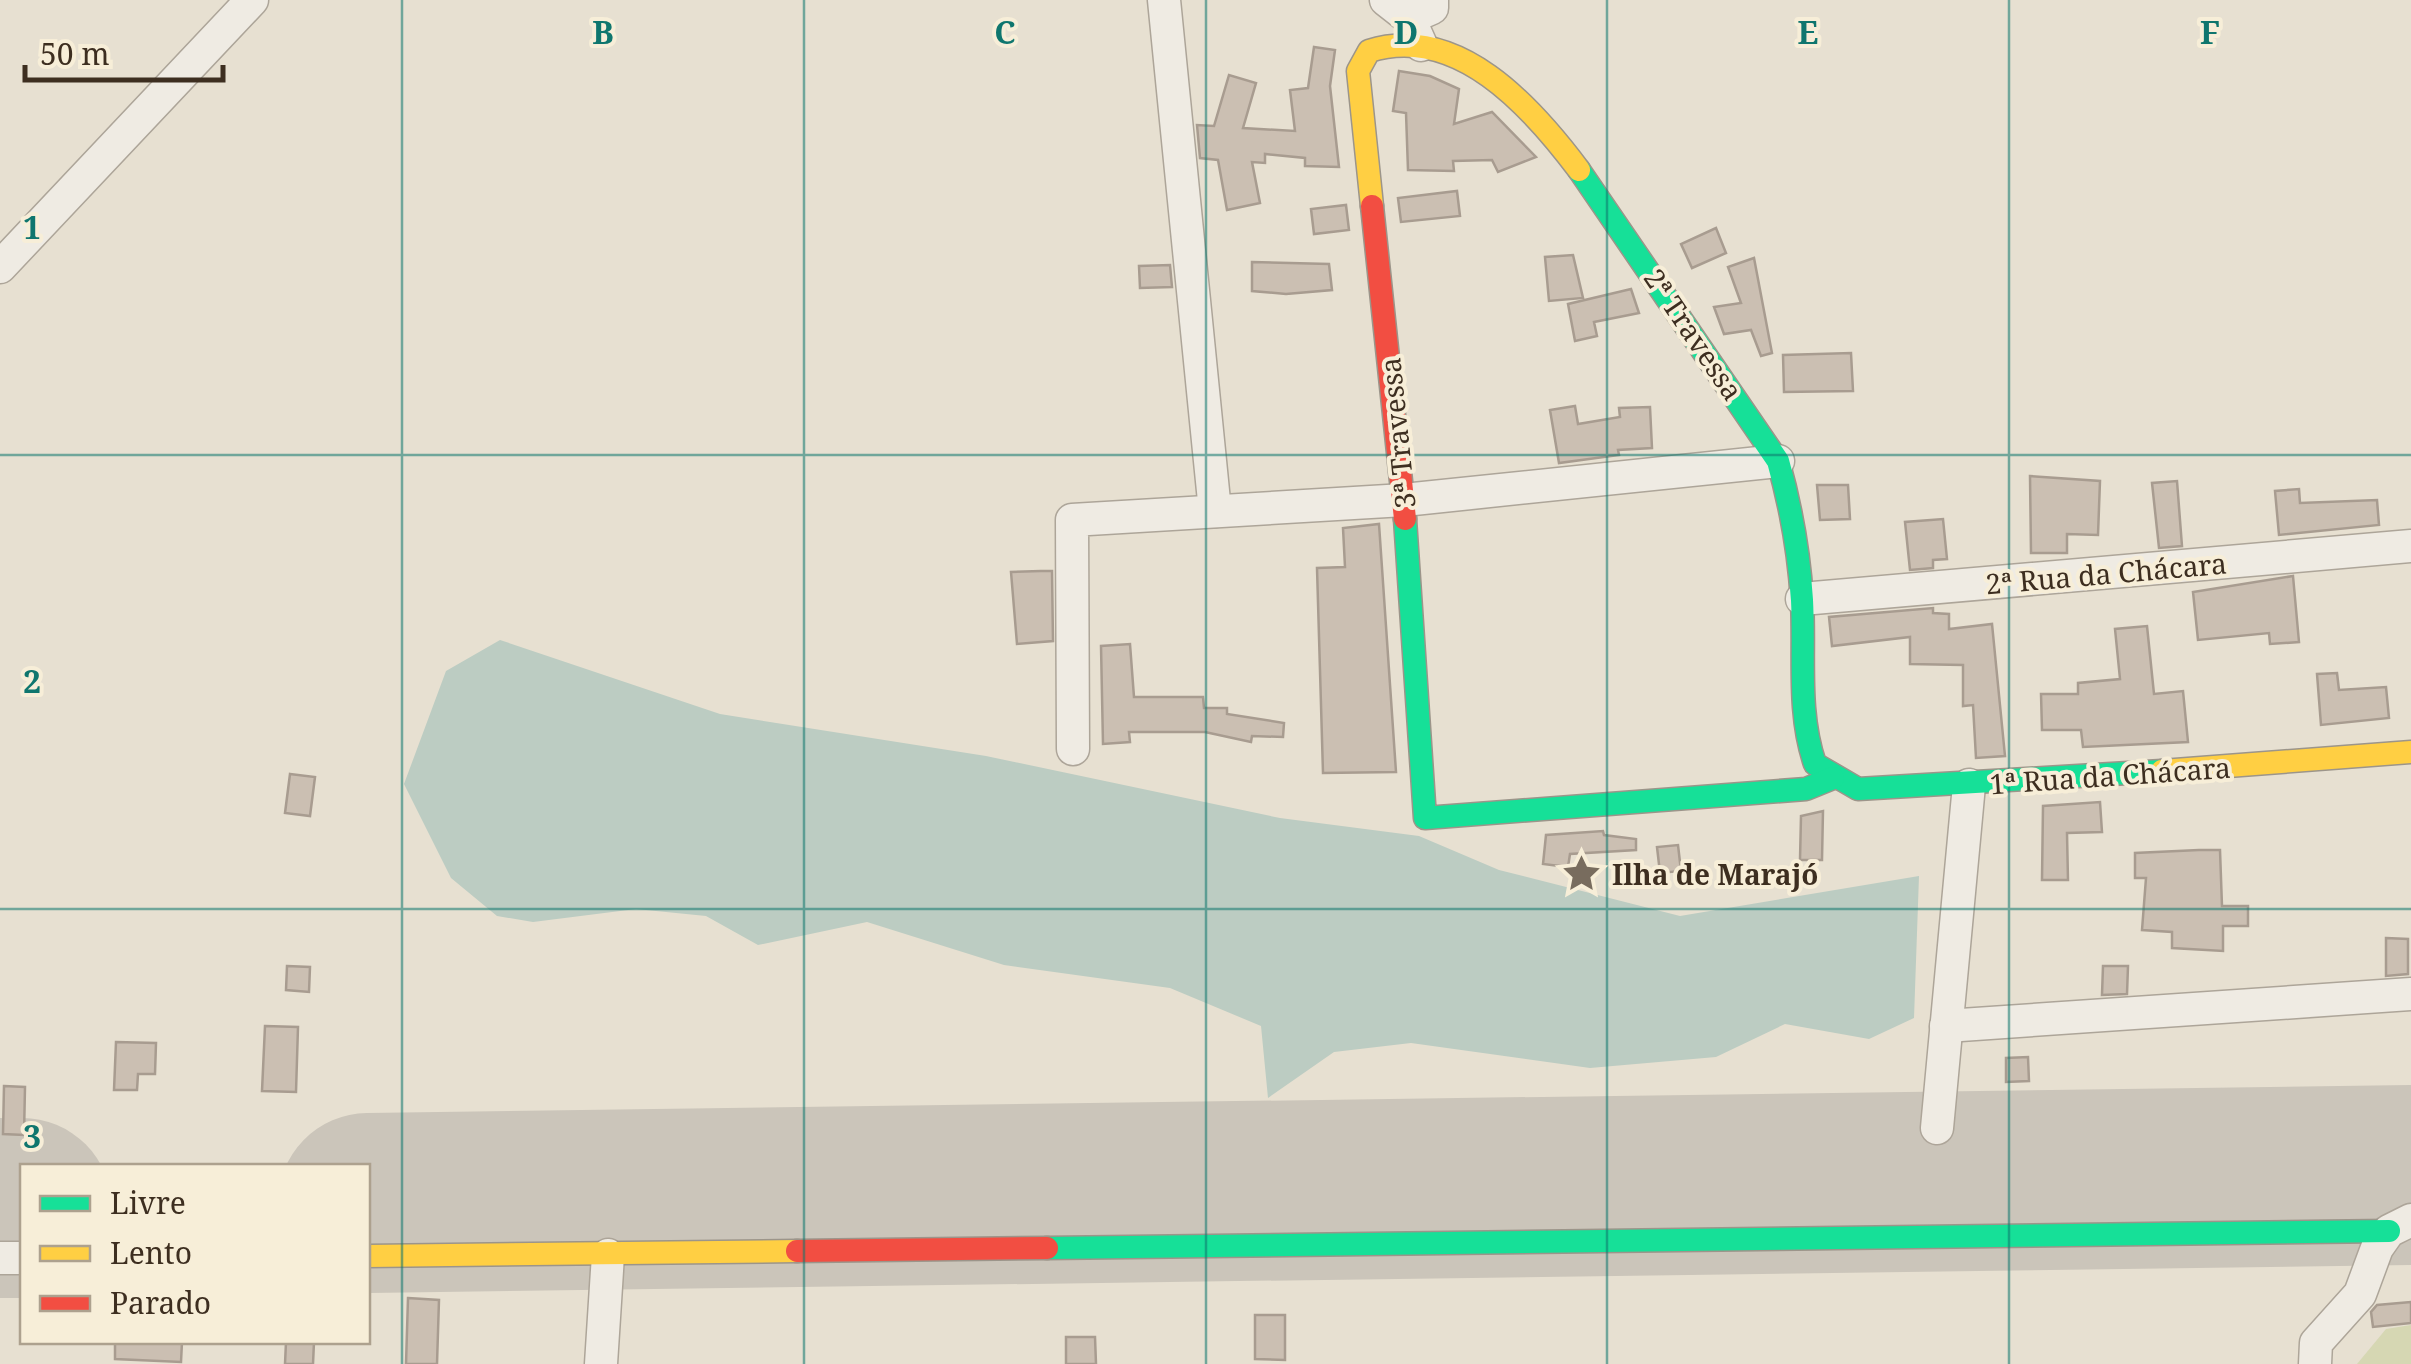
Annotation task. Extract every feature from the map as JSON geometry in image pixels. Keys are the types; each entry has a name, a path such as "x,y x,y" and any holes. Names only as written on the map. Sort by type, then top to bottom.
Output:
{"street":[{"path":"0,267 252,0"},
{"path":"1164,0 1216,512"},
{"name":"2ª Travessa","path":"1369,51 1391,44 1412,16 1461,59 1498,81 1558,142 1620,225 1778,461 1792,510 1802,600 1805,734 1824,771"},
{"name":"3ª Travessa","path":"1369,51 1358,71 1404,500 1425,818 1806,789 1824,771"},
{"path":"1073,749 1072,520 1404,500 1778,461"},
{"name":"2ª Rua da Chácara","path":"1802,600 2411,546"},
{"name":"1ª Rua da Chácara","path":"1824,771 1858,790 1969,786 2411,752"},
{"path":"1937,1128 1969,786"},
{"path":"1946,1026 2411,994"},
{"path":"370,1256 2400,1226"},
{"path":"2315,1364 2316,1343 2349,1311 2377,1248 2400,1226"},
{"path":"601,1364 608,1254"}],"green space":[{"path":"2411,1325 2411,1364 2357,1364 2386,1329"}],"shaded area":[{"path":"500,640 720,714 986,756 1280,818 1419,836 1499,870 1680,916 1919,876 1914,1018 1869,1039 1785,1024 1716,1057 1590,1068 1411,1043 1334,1052 1268,1098 1261,1026 1170,988 1004,965 867,922 758,945 706,916 636,909 533,922 497,916 451,878 404,784 446,671"}],"building":[{"path":"1314,47 1335,50 1330,86 1339,167 1305,166 1305,158 1265,154 1265,163 1252,162 1260,203 1227,210 1218,160 1200,158 1197,125 1214,126 1229,75 1256,83 1243,128 1295,131 1290,90 1308,88"},
{"path":"1399,71 1430,76 1459,89 1454,124 1492,112 1536,157 1498,172 1492,160 1453,161 1454,171 1408,170 1406,113 1393,111"},
{"path":"1457,191 1460,216 1401,222 1398,198"},
{"path":"1346,205 1349,230 1314,234 1311,209"},
{"path":"1716,228 1726,253 1692,268 1681,244"},
{"path":"1573,255 1583,298 1549,301 1545,257"},
{"path":"1754,258 1772,353 1761,356 1751,330 1724,334 1714,307 1741,303 1728,267"},
{"path":"1252,262 1329,264 1332,290 1286,294 1252,291"},
{"path":"1170,265 1172,287 1140,288 1139,266"},
{"path":"1631,289 1639,313 1594,322 1597,336 1575,341 1568,304"},
{"path":"1851,353 1853,391 1784,392 1783,355"},
{"path":"1575,406 1578,424 1620,417 1619,408 1650,407 1652,448 1618,450 1619,455 1559,463 1550,410"},
{"path":"2030,476 2100,481 2098,535 2067,534 2067,553 2031,553"},
{"path":"2177,481 2182,546 2159,548 2152,483"},
{"path":"1817,485 1848,485 1850,519 1820,520"},
{"path":"2299,489 2300,503 2377,500 2379,525 2279,535 2275,491"},
{"path":"1943,519 1947,559 1933,560 1933,568 1910,570 1905,522"},
{"path":"1379,524 1396,772 1323,773 1317,568 1345,567 1343,528"},
{"path":"1052,571 1053,641 1017,644 1011,572"},
{"path":"2293,576 2299,642 2270,644 2269,633 2198,640 2193,592"},
{"path":"1933,608 1933,613 1949,614 1949,629 1992,624 2005,756 1976,758 1973,705 1963,706 1963,665 1910,664 1910,637 1832,646 1829,617"},
{"path":"2147,626 2154,694 2183,691 2188,742 2083,747 2081,730 2042,730 2041,694 2078,694 2078,683 2120,679 2115,629"},
{"path":"1130,644 1134,697 1203,697 1204,708 1227,708 1227,714 1284,723 1283,737 1252,736 1251,742 1205,732 1129,732 1130,742 1103,744 1101,646"},
{"path":"2337,673 2339,690 2386,687 2389,718 2321,725 2317,674"},
{"path":"290,774 315,777 310,816 285,813"},
{"path":"2100,802 2102,832 2067,833 2068,880 2042,880 2043,806"},
{"path":"1823,811 1822,860 1800,860 1801,816"},
{"path":"1603,831 1604,835 1636,839 1636,850 1570,854 1568,867 1543,864 1546,835"},
{"path":"1678,845 1681,871 1660,873 1657,847"},
{"path":"2220,850 2222,906 2248,906 2248,926 2223,926 2223,951 2172,948 2172,932 2142,930 2146,878 2135,878 2135,853"},
{"path":"2386,938 2408,939 2408,974 2386,976"},
{"path":"287,966 310,967 309,992 286,990"},
{"path":"2103,966 2128,966 2127,994 2102,995"},
{"path":"265,1026 298,1027 296,1092 262,1091"},
{"path":"116,1042 156,1043 155,1074 138,1074 137,1090 114,1090"},
{"path":"2028,1057 2029,1081 2006,1082 2006,1058"},
{"path":"4,1086 25,1087 24,1135 3,1134"},
{"path":"408,1298 439,1300 437,1364 406,1364"},
{"path":"2411,1302 2411,1323 2373,1327 2371,1312 2377,1305"},
{"path":"1255,1315 1285,1315 1285,1360 1255,1359"},
{"path":"1066,1337 1095,1337 1096,1364 1066,1364"},
{"path":"115,1344 182,1344 181,1362 115,1359"},
{"path":"286,1344 314,1344 313,1364 285,1364"}],"runway":[{"path":"370,1203 2411,1175"},
{"path":"0,1208 20,1208"}],"traffic: fast":[{"path":"1579,170 1778,461 1799,565 1804,704 1815,764 1858,789 2162,771"},
{"path":"1405,519 1425,818 1806,789 1833,778"},
{"path":"1047,1248 2389,1231"}],"traffic: slow":[{"path":"1372,206 1358,71 1369,51 1401,45 1432,49 1461,59 1489,76 1538,120 1579,170"},
{"path":"2162,771 2411,752"},
{"path":"370,1256 797,1251"}],"traffic: jam":[{"path":"1372,206 1405,519"},
{"path":"797,1251 1047,1248"}],"place":[{"name":"Ilha de Marajó","path":"1582,874"}]}
